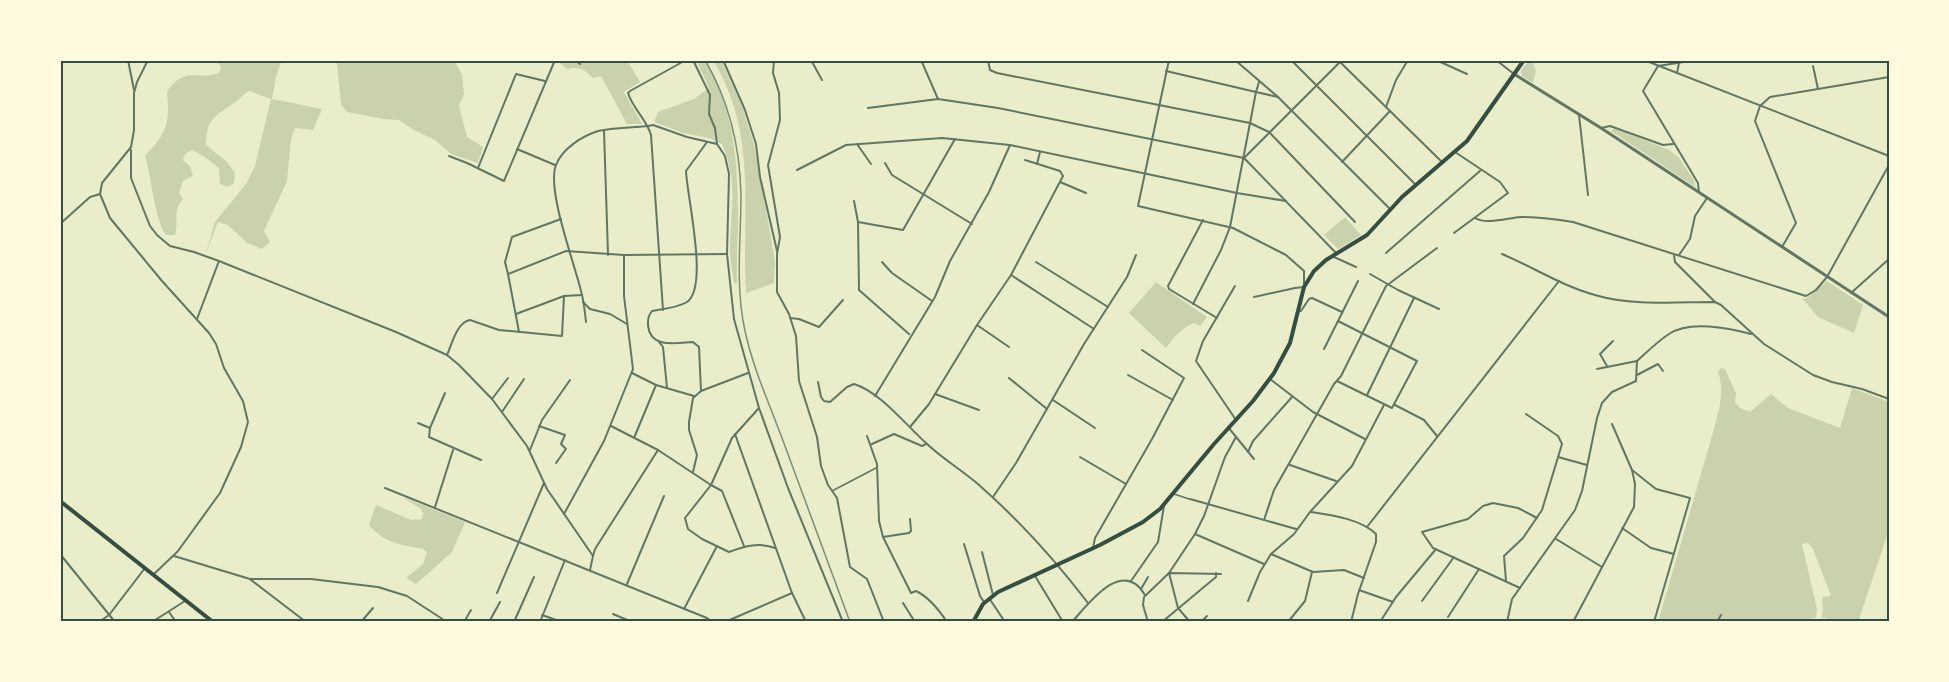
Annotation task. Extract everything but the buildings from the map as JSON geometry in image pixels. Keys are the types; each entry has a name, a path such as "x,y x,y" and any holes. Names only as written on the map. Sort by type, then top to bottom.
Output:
{"main road":[{"path":"973,622 984,602 991,597 1147,520 1165,504 1270,379 1290,343 1304,288 1314,271 1332,256 1367,236 1417,185 1472,137 1524,60"},
{"path":"60,501 213,622"}],"street":[{"path":"128,60 134,93 131,178 150,226 157,235 170,246 219,261 396,332 447,355 492,399 530,450 544,483 593,556"},
{"path":"134,93 137,81 148,60"},
{"path":"449,156 504,180 555,60"},
{"path":"574,60 580,64"},
{"path":"663,310 653,147 648,126 641,119 628,93 686,60"},
{"path":"693,60 710,95 709,114 715,128 717,144 725,156 729,174 727,254 734,319 748,373 788,488 843,622"},
{"path":"723,60 745,110 756,144 760,177 777,254"},
{"path":"811,60 822,80"},
{"path":"921,60 938,99"},
{"path":"988,60 990,70 997,73 1250,123 1269,132 1355,222"},
{"path":"1168,60 1138,206 1230,227 1294,261 1304,272 1304,288 1254,297"},
{"path":"1235,60 1278,97 1391,210"},
{"path":"1291,60 1417,185"},
{"path":"1386,107 1396,80 1408,60"},
{"path":"1436,60 1467,74"},
{"path":"1497,60 1514,74 1601,128 1889,317"},
{"path":"1644,60 1889,156"},
{"path":"1658,66 1696,60"},
{"path":"774,61 773,73 779,93 780,120 768,165 780,237 777,254 777,292 796,336 799,381 818,437 821,466 837,498 850,567 867,579 884,622"},
{"path":"1244,158 1340,61 1443,164"},
{"path":"1677,74 1679,63"},
{"path":"1658,66 1643,92 1698,183 1699,193"},
{"path":"1813,66 1818,89"},
{"path":"1166,71 1278,97"},
{"path":"478,168 516,74 545,81"},
{"path":"1782,247 1796,223 1755,122 1760,106 1770,98 1889,76"},
{"path":"1193,304 1221,250 1230,227 1259,81"},
{"path":"868,108 938,99 998,108 1244,158 1337,254"},
{"path":"1342,162 1390,111"},
{"path":"1579,114 1588,195"},
{"path":"586,322 582,296 561,219 554,180 555,165 573,144 604,130 653,125 717,144"},
{"path":"1601,128 1610,126 1663,145 1673,144"},
{"path":"604,130 608,255"},
{"path":"797,170 846,145 942,138 1010,145 1237,193 1288,201"},
{"path":"858,222 903,230 955,140"},
{"path":"668,388 663,346 650,334 648,317 652,311 663,310 688,301 695,294 698,276 686,171 707,142"},
{"path":"857,144 871,164"},
{"path":"875,396 932,301 1010,145"},
{"path":"131,147 102,183 100,194 110,218 216,344 224,368 243,401 248,428 220,493 174,556 153,575"},
{"path":"517,149 555,165"},
{"path":"1037,164 1040,152"},
{"path":"1454,233 1508,193 1505,187 1455,152"},
{"path":"910,427 1011,275 1063,176 1062,172 1025,160"},
{"path":"885,163 892,175 972,224"},
{"path":"1475,218 1485,221 1521,217 1547,218 1573,222 1806,296 1816,290 1827,277 1889,165"},
{"path":"1386,254 1481,170"},
{"path":"1060,182 1086,193"},
{"path":"60,224 90,197 100,194"},
{"path":"1679,255 1690,239 1695,216 1707,198"},
{"path":"854,201 858,222 860,290 910,335"},
{"path":"519,332 505,262 512,237 561,219"},
{"path":"1203,220 1168,286 1169,289 1217,318"},
{"path":"1264,520 1274,490 1337,381 1388,284 1437,248"},
{"path":"508,274 564,251 608,255 727,254"},
{"path":"1502,254 1592,294 1612,298 1666,302 1715,302"},
{"path":"1674,254 1675,262 1751,334 1813,375 1889,399"},
{"path":"564,514 610,426 632,371 624,296 624,255"},
{"path":"993,498 1127,277 1136,255"},
{"path":"1332,256 1356,267"},
{"path":"1851,293 1889,259"},
{"path":"197,319 219,261"},
{"path":"882,262 892,273 932,301"},
{"path":"1036,262 1108,307"},
{"path":"1370,274 1439,309"},
{"path":"1011,275 1094,329"},
{"path":"1324,349 1358,281"},
{"path":"1367,527 1559,281"},
{"path":"1235,286 1203,341 1196,361 1236,420"},
{"path":"447,355 461,324 466,320 499,330 562,336 564,296"},
{"path":"516,314 564,296 582,296"},
{"path":"1298,311 1301,311 1312,297 1342,312"},
{"path":"1366,396 1414,298"},
{"path":"790,318 799,318 819,327 843,300"},
{"path":"583,302 590,309 610,314 627,324"},
{"path":"1338,321 1417,361 1394,407"},
{"path":"977,325 1009,347"},
{"path":"1597,369 1637,361 1670,333 1680,329 1719,327 1751,334"},
{"path":"658,341 666,344 693,342 698,345 700,391"},
{"path":"1607,366 1600,354 1613,341"},
{"path":"1093,548 1095,538 1184,378 1142,350"},
{"path":"1508,622 1510,604 1575,510 1602,404 1612,392 1636,381 1637,361"},
{"path":"1637,375 1658,364 1664,372"},
{"path":"632,371 656,385 694,396"},
{"path":"693,472 697,455 688,422 694,396 700,391 748,373"},
{"path":"1128,375 1173,400"},
{"path":"492,399 508,378"},
{"path":"1009,378 1047,409"},
{"path":"502,412 524,379"},
{"path":"1270,379 1317,415 1365,439"},
{"path":"530,450 540,426 570,380"},
{"path":"1337,381 1384,405 1424,420 1437,436"},
{"path":"818,382 824,401 830,402 854,384 875,396 926,444 969,476 1017,520 1058,564 1088,603"},
{"path":"634,438 656,385"},
{"path":"445,393 430,428 429,437 481,460"},
{"path":"934,394 979,410"},
{"path":"1248,452 1253,441 1292,396"},
{"path":"1053,400 1095,428"},
{"path":"1248,601 1264,564 1271,554 1298,529 1336,481 1353,464 1384,405"},
{"path":"759,408 735,434 711,484 685,518 688,529 729,552 744,546 765,544 775,548"},
{"path":"1506,581 1505,556 1518,543 1543,508 1562,444 1560,439 1526,414"},
{"path":"418,423 430,428"},
{"path":"1573,622 1634,506 1635,484 1632,470 1612,424"},
{"path":"540,426 565,435 561,444 566,449 556,464"},
{"path":"610,426 658,450 722,491 744,546"},
{"path":"1228,428 1254,459"},
{"path":"735,434 775,548 806,622"},
{"path":"870,445 894,434 922,446 926,444"},
{"path":"867,436 877,468 879,521 883,537 911,593 916,591 923,594 939,610 946,622"},
{"path":"1148,622 1143,605 1145,595 1168,573 1195,534 1208,505 1224,457 1236,437"},
{"path":"435,507 453,449"},
{"path":"590,570 595,549 658,450"},
{"path":"1080,457 1126,484"},
{"path":"1558,457 1587,465"},
{"path":"1290,465 1336,481"},
{"path":"832,491 877,468"},
{"path":"1632,470 1656,489 1690,498 1654,622"},
{"path":"497,593 544,483"},
{"path":"385,488 627,585 712,622"},
{"path":"1173,494 1298,529"},
{"path":"627,585 664,496"},
{"path":"1520,588 1436,549 1428,543 1422,531 1468,519 1483,506 1493,503 1518,508 1537,518"},
{"path":"1131,581 1158,542 1165,504"},
{"path":"1310,512 1338,518 1367,527 1375,532 1377,538 1359,590 1352,622"},
{"path":"883,537 909,533 911,531 910,519"},
{"path":"1622,528 1652,548 1674,554"},
{"path":"1195,534 1264,564"},
{"path":"1556,539 1602,567"},
{"path":"964,544 980,596 984,602"},
{"path":"684,609 717,546"},
{"path":"1380,622 1393,602 1436,549"},
{"path":"982,552 991,597 1005,622"},
{"path":"60,554 115,622"},
{"path":"1271,554 1312,571 1342,570 1364,578"},
{"path":"174,556 250,579 311,579 378,586 407,596 442,621 447,622"},
{"path":"1422,601 1454,557"},
{"path":"540,622 565,560"},
{"path":"99,622 109,615 145,568"},
{"path":"1448,617 1479,569"},
{"path":"1288,622 1305,601 1312,571"},
{"path":"1168,573 1221,574"},
{"path":"1168,573 1178,608 1190,622"},
{"path":"1162,622 1216,577 1216,573"},
{"path":"1034,575 1064,622"},
{"path":"514,622 534,577"},
{"path":"1141,589 1148,577"},
{"path":"250,579 306,622"},
{"path":"1072,622 1088,603 1115,582 1131,581 1145,595"},
{"path":"1359,590 1393,602"},
{"path":"725,622 792,593"},
{"path":"152,622 186,601"},
{"path":"489,622 500,602"},
{"path":"903,603 915,622"},
{"path":"360,622 373,608"},
{"path":"464,622 471,610"},
{"path":"168,612 176,622"},
{"path":"613,614 632,622"},
{"path":"542,615 562,622"},
{"path":"1717,622 1721,615"},
{"path":"1201,622 1207,616"}],"green space":[{"path":"214,60 300,60 281,62 272,99 322,109 313,130 295,128 291,139 287,181 264,231 270,242 262,249 247,243 228,225 218,222 206,253 215,222 246,184 255,166 271,99 249,91 217,115 210,124 206,145 227,162 235,173 234,184 227,187 220,184 219,168 192,150 185,154 183,160 190,166 193,176 183,181 179,193 183,199 178,207 175,235 166,235 156,208 145,156 158,141 165,127 168,112 167,92 186,76 219,73 221,66"},
{"path":"327,60 454,60 462,75 464,94 459,106 467,137 483,147 478,163 451,154 435,140 399,120 347,112 341,105 337,63"},
{"path":"556,60 627,60 640,82 624,92 642,124 627,124 601,76 593,78 582,69 567,69"},
{"path":"696,60 704,60 714,79 733,138 738,200 737,282 734,284 730,259 732,184 722,144 654,122 658,112 694,99 709,88"},
{"path":"713,60 721,60 743,109 754,144 775,263 774,283 746,293 745,174 742,146 737,117"},
{"path":"1530,60 1536,71 1533,83 1522,76 1521,70"},
{"path":"1614,129 1669,150 1679,158 1694,180 1695,187 1611,131"},
{"path":"1345,217 1361,235 1338,249 1324,235"},
{"path":"1827,281 1863,305 1854,333 1818,317 1802,298 1806,299"},
{"path":"1156,282 1207,317 1200,326 1194,323 1182,330 1166,348 1129,313"},
{"path":"1721,368 1725,369 1736,393 1735,402 1740,408 1750,412 1771,394 1788,408 1840,428 1852,388 1889,402 1889,530 1858,622 1828,622 1826,618 1821,618 1822,597 1831,596 1813,549 1808,543 1802,544 1817,609 1816,618 1809,619 1808,622 1658,622 1718,414 1721,394 1718,372"},
{"path":"402,497 465,522 452,552 416,584 406,578 423,564 427,552 387,539 369,525 376,505 411,520 422,519 423,513 420,508"}],"railway":[{"path":"705,60 727,108 738,159 741,195 740,297 748,345 850,622"}]}
